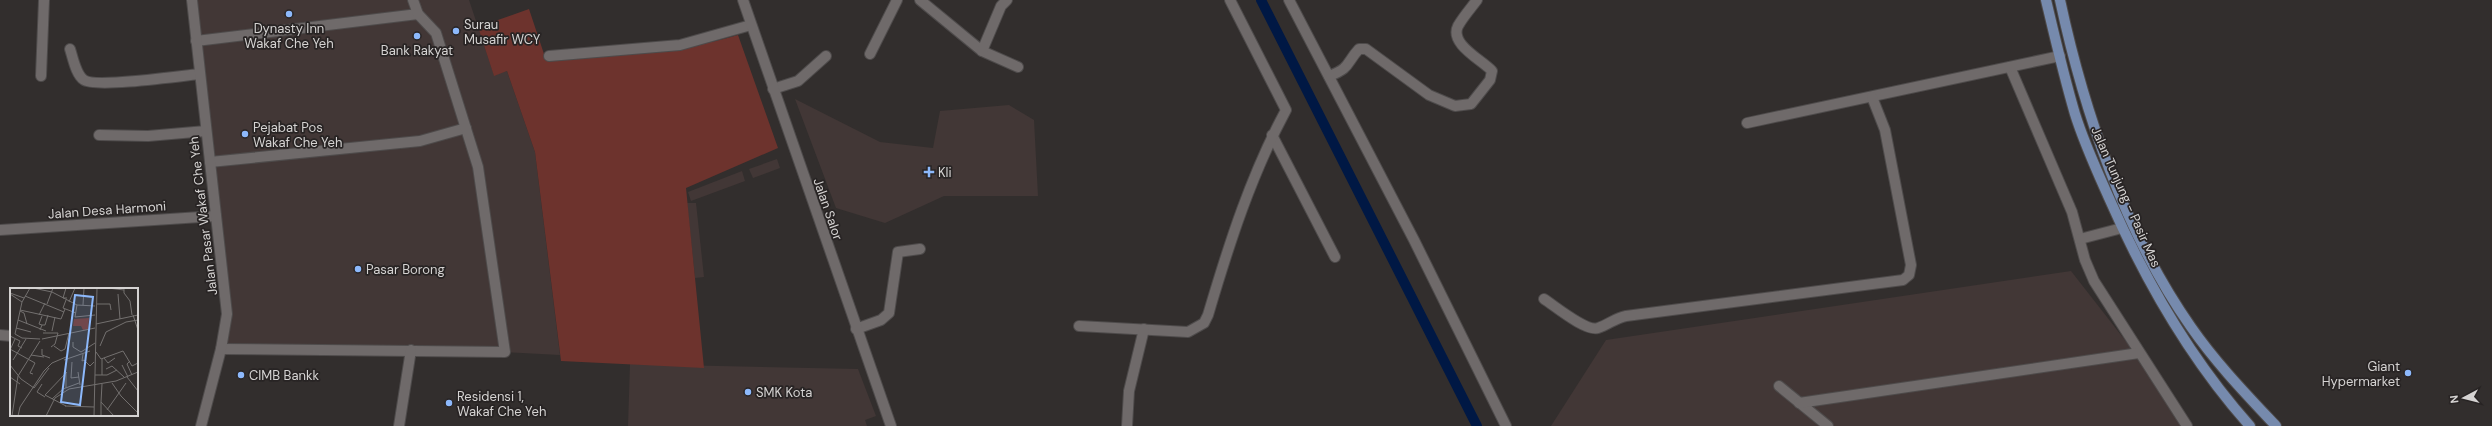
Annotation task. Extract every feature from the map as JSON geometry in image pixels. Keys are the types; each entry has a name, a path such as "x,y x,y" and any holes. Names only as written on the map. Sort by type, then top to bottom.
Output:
{"main road":[{"name":"Jalan Tunjung - Pasir Mas","path":"2046,0 2076,116 2122,228 2168,313 2224,394 2250,426"},
{"name":"Jalan Tunjung - Pasir Mas","path":"2060,0 2090,111 2111,173 2141,240 2170,294 2190,327 2212,355 2276,426"}],"street":[{"path":"41,76 44,0"},
{"name":"Jalan Pasar Wakaf Che Yeh","path":"192,0 199,74 226,302 225,332 201,426"},
{"path":"221,349 505,352 478,166 436,33 418,14 413,0"},
{"name":"Jalan Salor","path":"743,0 856,329 891,426"},
{"path":"870,54 897,0"},
{"path":"920,0 982,51 1018,67"},
{"path":"982,51 1001,6 1008,0"},
{"path":"1079,326 1188,332 1204,323 1208,315 1234,228 1272,135 1286,110 1230,0"},
{"path":"1289,0 1414,240 1506,426"},
{"path":"1329,76 1343,71 1349,66 1359,49 1366,49 1435,98 1455,106 1471,104 1490,80 1492,71 1460,43 1457,38 1458,26 1473,1"},
{"path":"196,41 418,14"},
{"path":"549,56 680,45 751,25"},
{"path":"70,49 80,76 89,82 127,81 199,74"},
{"path":"773,89 798,81 826,56"},
{"path":"1747,123 2060,56"},
{"path":"2010,67 2072,212 2085,260 2094,281 2187,426"},
{"path":"1544,299 1588,328 1598,328 1616,318 1626,316 1903,280 1908,275 1911,265 1885,130 1872,97"},
{"path":"210,162 420,141 466,128"},
{"path":"99,135 148,136 206,131"},
{"path":"1272,135 1335,257"},
{"name":"Jalan Desa Harmoni","path":"0,230 216,216"},
{"path":"2080,239 2122,228"},
{"path":"856,329 881,320 889,313 898,252 920,249"},
{"path":"1127,426 1129,390 1144,329"},
{"path":"0,335 10,336"},
{"path":"399,426 411,350"},
{"path":"1799,403 2139,353"},
{"path":"1779,386 1828,426"}],"shaded area":[{"path":"192,0 469,0 494,75 507,71 535,152 560,355 505,352 221,349 225,332"},
{"path":"529,9 546,60 667,50 738,35 778,148 686,188 704,368 561,361 535,152 507,71 494,76 478,27"},
{"name":"Kli","path":"795,99 880,142 933,148 940,111 1009,105 1034,120 1038,196 944,196 885,223 836,208"},
{"path":"777,159 780,168 753,178 749,169"},
{"path":"742,171 745,181 691,201 688,192"},
{"path":"687,203 696,203 704,277 695,278"},
{"path":"2071,271 2192,426 1551,426 1606,340"},
{"name":"SMK Kota","path":"630,364 858,369 876,416 865,420 867,426 628,426"}],"waterway":[{"path":"1261,0 1477,426"}],"place":[{"name":"Dynasty Inn Wakaf Che Yeh","path":"289,14"},
{"name":"Surau Musafir WCY","path":"456,31"},
{"name":"Bank Rakyat","path":"417,36"},
{"name":"Pejabat Pos Wakaf Che Yeh","path":"245,134"},
{"name":"Kli","path":"929,172"},
{"name":"Pasar Borong","path":"358,269"},
{"name":"Giant Hypermarket","path":"2408,373"},
{"name":"CIMB Bankk","path":"241,375"},
{"name":"SMK Kota","path":"748,392"},
{"name":"Residensi 1, Wakaf Che Yeh","path":"449,403"}]}
